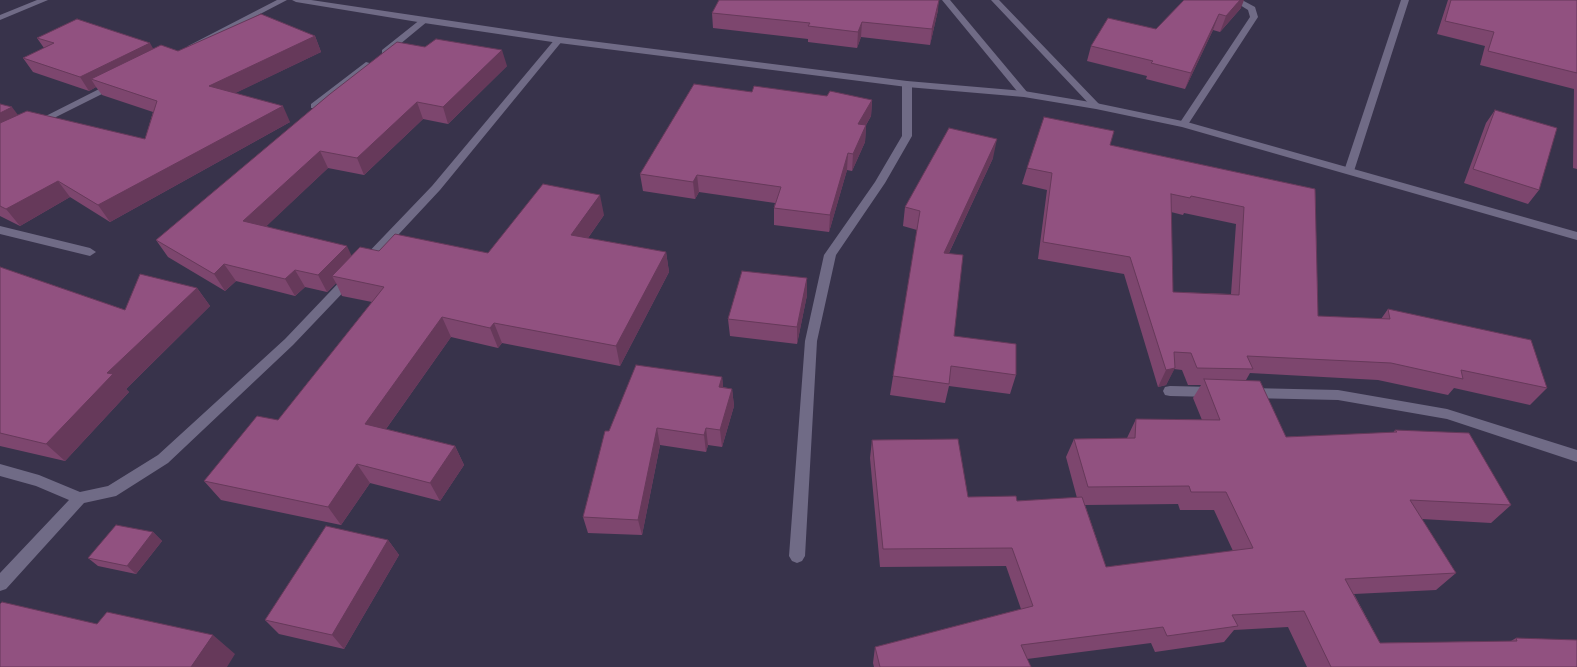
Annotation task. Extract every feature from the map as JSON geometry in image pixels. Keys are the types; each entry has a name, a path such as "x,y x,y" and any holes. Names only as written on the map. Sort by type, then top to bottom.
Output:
{"street":[{"path":"0,18 44,0"},
{"path":"186,48 284,0"},
{"path":"296,0 424,21 560,40 907,84 1024,94 1096,106 1184,124 1577,236"},
{"path":"946,0 1024,94"},
{"path":"995,0 1096,106"},
{"path":"1184,124 1254,17 1252,9 1236,0"},
{"path":"1252,9 1259,0"},
{"path":"1349,171 1405,0"},
{"path":"314,106 424,21"},
{"path":"0,470 39,481 80,498 111,492 163,459 289,342 436,188 560,40"},
{"path":"27,128 124,79"},
{"path":"797,556 811,341 830,255 880,183 907,136 907,84"},
{"path":"0,230 90,252"},
{"path":"1170,391 1338,394 1448,414 1577,456"},
{"path":"0,584 80,498"}],"building":[{"path":"719,0 939,0 932,29 862,22 858,32 808,26 810,23 712,13"},
{"path":"1184,0 1240,0 1226,16 1219,14 1191,73 1151,63 1153,61 1091,46 1108,18 1156,29"},
{"path":"1451,0 1577,0 1577,73 1488,51 1494,32 1445,21"},
{"path":"261,14 315,36 209,86 283,106 98,205 58,181 6,209 0,206 0,123 27,111 145,139 157,101 91,79 161,45 178,51"},
{"path":"77,19 150,43 80,77 23,58 54,43 37,38"},
{"path":"436,39 502,50 443,107 417,102 357,158 320,151 243,221 347,246 318,275 295,270 285,279 224,264 214,274 156,240 330,94 397,42 425,47"},
{"path":"694,84 752,92 754,86 827,96 830,91 872,100 858,124 866,125 853,154 848,153 830,215 774,208 781,187 697,175 693,182 640,174"},
{"path":"0,104 12,107 0,113"},
{"path":"1495,110 1557,128 1539,190 1473,169"},
{"path":"1044,117 1114,131 1110,145 1315,189 1318,316 1390,319 1388,309 1531,340 1547,388 1461,370 1463,379 1391,363 1247,356 1253,369 1197,368 1191,353 1174,352 1175,368 1166,370 1130,257 1043,242 1052,173 1027,168","holes":["1171,194 1190,198 1191,196 1244,207 1239,295 1173,292"]},
{"path":"949,128 997,139 944,253 963,255 954,336 1016,344 1016,375 951,366 949,384 893,376 920,211 905,207"},
{"path":"543,184 600,195 571,235 666,252 616,346 494,323 490,328 442,317 365,424 455,446 430,483 357,464 328,507 204,481 257,416 278,420 384,287 332,276 360,247 379,251 395,234 488,253"},
{"path":"0,267 125,310 140,274 197,288 107,373 113,374 46,444 0,433"},
{"path":"742,271 807,278 797,327 728,319"},
{"path":"636,365 722,377 719,387 732,389 720,430 706,428 704,435 657,428 638,520 583,517 605,431 609,431"},
{"path":"1204,379 1260,381 1286,437 1397,432 1395,430 1469,433 1511,505 1410,500 1456,573 1345,579 1380,643 1517,641 1516,638 1577,640 1577,667 1331,667 1304,611 1232,615 1238,626 1167,636 1163,627 1021,645 1031,667 880,667 875,647 1033,606 1012,548 883,549 872,440 958,439 968,497 1016,496 1017,501 1082,497 1106,567 1253,548 1226,492 1191,492 1189,486 1088,487 1074,439 1135,438 1136,419 1220,420"},
{"path":"116,525 153,532 127,566 88,558"},
{"path":"326,526 388,540 332,635 265,620"},
{"path":"2,602 97,624 107,612 213,635 191,667 0,667 0,604"}]}
